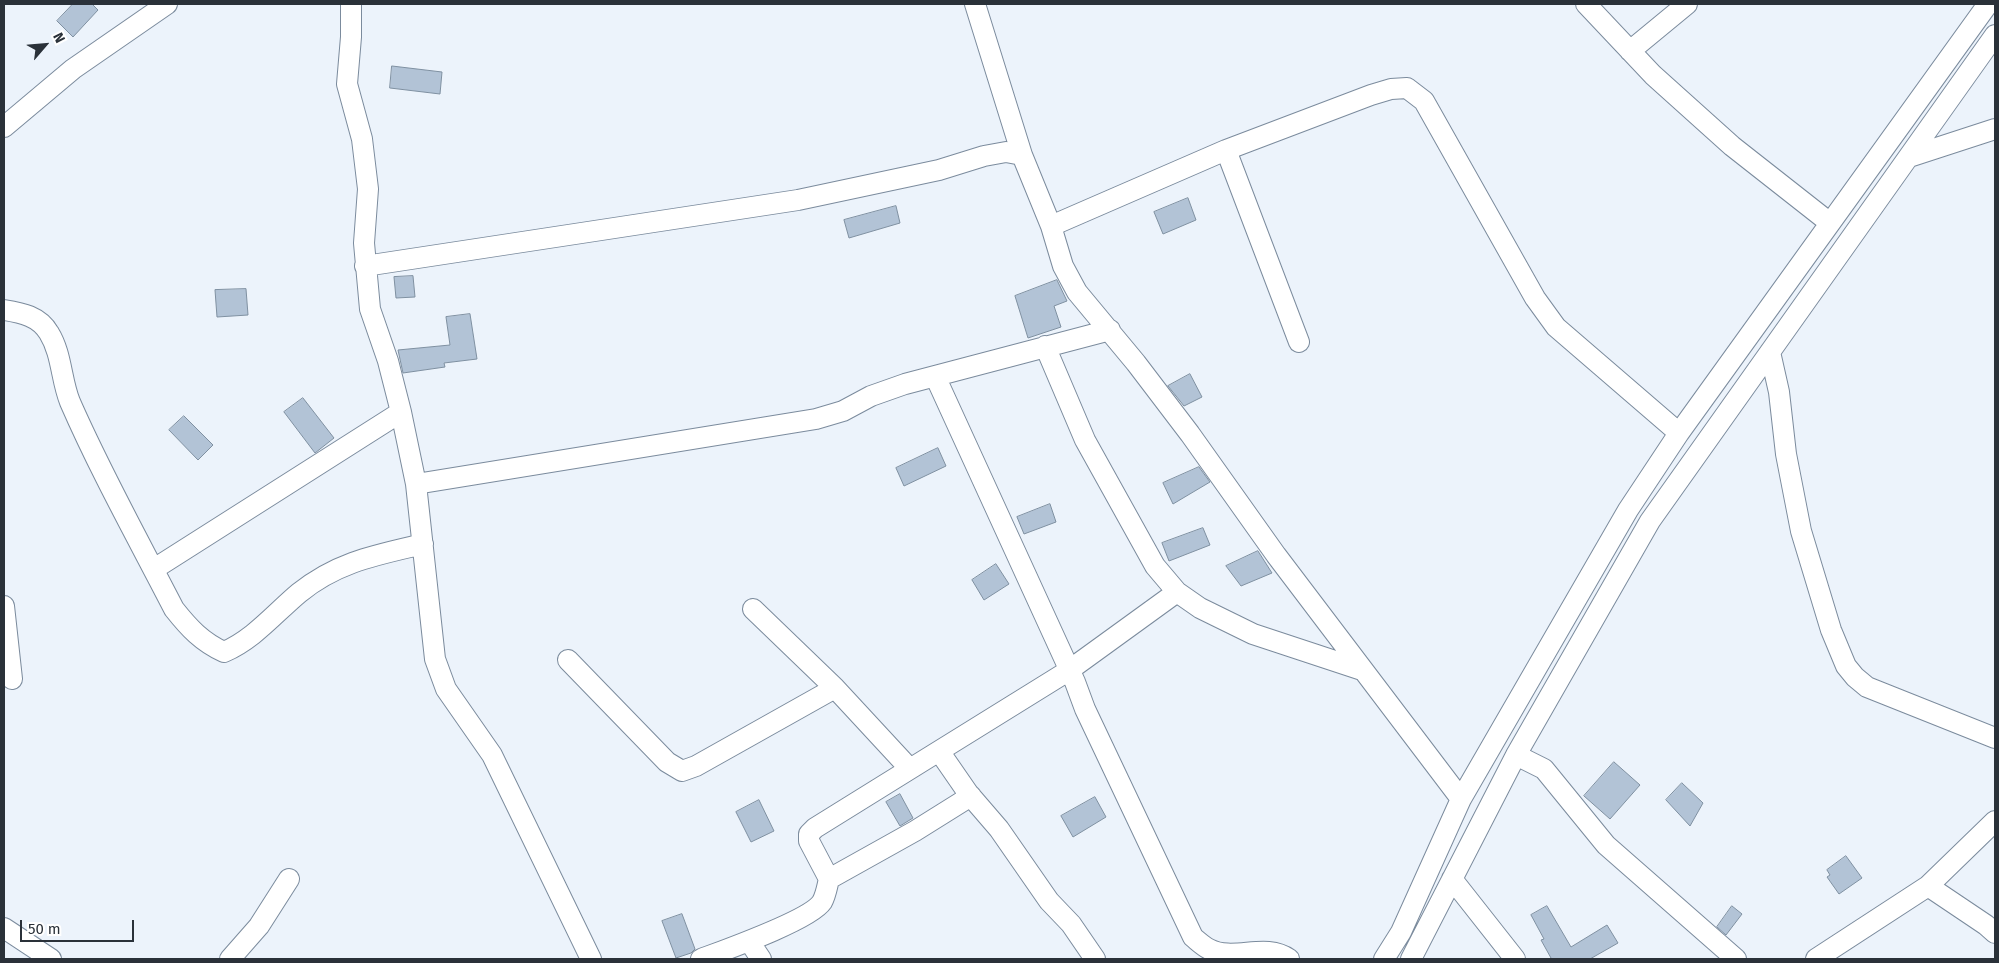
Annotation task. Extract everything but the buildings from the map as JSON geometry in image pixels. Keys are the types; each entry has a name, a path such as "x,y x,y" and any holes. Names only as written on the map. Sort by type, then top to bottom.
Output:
{"street":[{"path":"4,127 73,69 167,4"},
{"path":"351,4 351,37 347,84 362,139 368,189 364,242 370,309 388,361 416,484 435,659 446,689 492,755 591,959"},
{"path":"975,4 1022,155 1051,226 1063,266 1077,292 1110,330 1190,434 1276,555 1461,799"},
{"path":"1586,4 1653,75 1732,146 1830,223"},
{"path":"1630,51 1687,4"},
{"path":"1384,959 1400,932 1461,799 1628,510 1679,432 1988,4"},
{"path":"1415,957 1452,879 1516,755 1650,521 1995,35"},
{"path":"1051,226 1226,150 1378,93 1391,89 1407,88 1424,101 1535,298 1556,327 1679,432"},
{"path":"1909,157 1995,129"},
{"path":"1226,150 1299,342"},
{"path":"365,266 798,200 939,170 984,156 1006,152 1022,155"},
{"path":"4,310 18,312 38,320 49,333 56,350 69,400 174,609 188,628 207,644 224,652 238,646 262,628 299,593 326,574 360,559 423,544"},
{"path":"416,484 816,419 843,411 870,396 935,376 1110,330"},
{"path":"1045,346 1085,440 1155,566 1177,592 1200,608 1253,634 1362,670"},
{"path":"1770,352 1779,392 1786,454 1801,532 1831,630 1846,666 1867,687 1995,738"},
{"path":"935,376 1068,671 1193,937 1210,950 1234,954 1269,951 1289,959"},
{"path":"154,569 401,412"},
{"path":"829,879 809,841 809,834 815,828 1068,671 1177,592"},
{"path":"4,606 12,679"},
{"path":"753,609 835,688 910,769"},
{"path":"568,660 667,762 682,770 696,766 835,688"},
{"path":"938,752 999,829 1049,901 1071,924 1094,959"},
{"path":"1516,755 1544,769 1606,845 1736,959"},
{"path":"701,959 749,941 812,912 822,902 829,879 971,796"},
{"path":"1816,959 1928,886 1995,821"},
{"path":"230,959 259,926 289,879"},
{"path":"1452,879 1515,959"},
{"path":"1928,886 1986,924 1995,933"},
{"path":"4,928 41,956"},
{"path":"749,941 761,959"}]}
